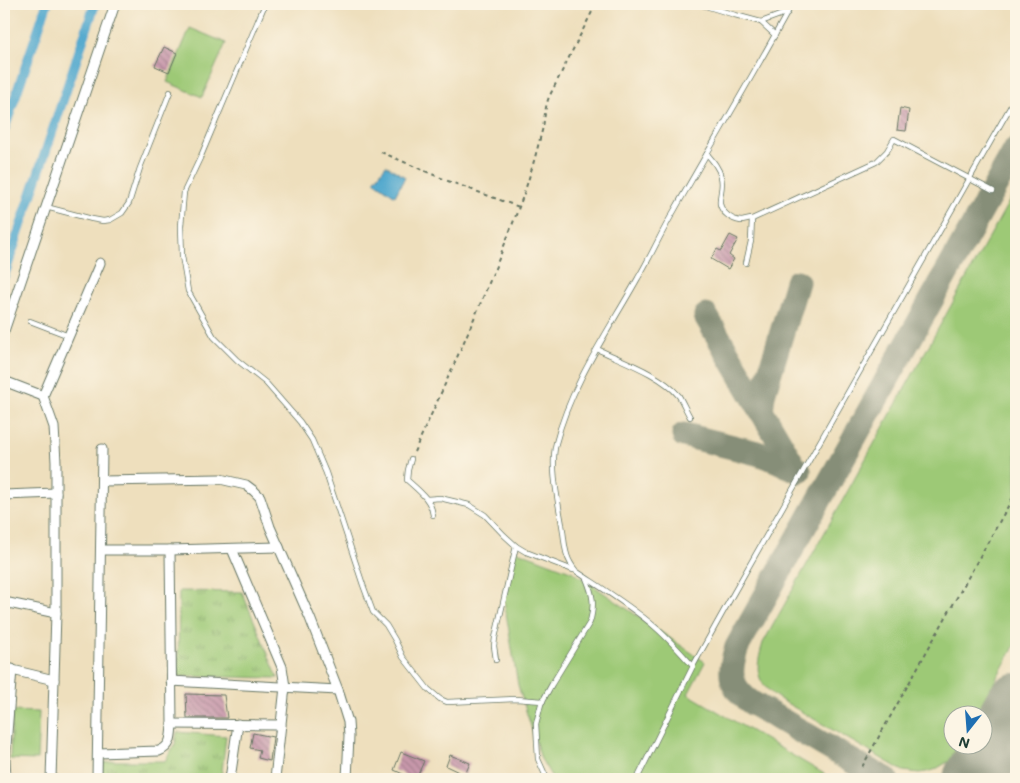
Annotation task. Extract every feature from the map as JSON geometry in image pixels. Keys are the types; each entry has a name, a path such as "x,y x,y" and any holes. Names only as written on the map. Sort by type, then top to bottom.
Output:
{"street":[{"path":"4,331 115,4"},
{"path":"51,779 56,613 56,493 54,426 43,396 100,263"},
{"path":"4,381 43,396"},
{"path":"97,779 102,449"},
{"path":"102,481 220,479 246,485 260,497 270,526 338,690 348,722 347,779"},
{"path":"4,496 56,493"},
{"path":"101,550 279,547"},
{"path":"232,549 282,667 285,687 274,779"},
{"path":"98,753 159,752 164,750 171,742 170,550"},
{"path":"4,602 56,613"},
{"path":"6,779 8,668 54,680"},
{"path":"171,681 338,690"},
{"path":"172,724 281,725"},
{"path":"230,779 238,724"}],"lane":[{"path":"266,4 184,192 181,226 182,256 188,291 214,337 237,360 266,383 300,422 312,440 326,473 373,612 386,625 403,657 428,689 447,702 516,699 543,700"},
{"path":"699,4 761,22 775,35"},
{"path":"576,571 567,556 556,484 554,456 555,444 565,413 597,349 757,69 792,4"},
{"path":"761,22 788,12"},
{"path":"46,207 103,221 110,220 122,213 129,203 140,168 170,92"},
{"path":"637,779 693,666 1016,97"},
{"path":"707,154 716,164 722,177 720,204 722,210 731,218 741,221 752,219 876,162 887,151 894,139 993,191"},
{"path":"746,264 751,241 752,219"},
{"path":"30,321 69,336"},
{"path":"597,349 663,382 680,398 690,418"},
{"path":"411,459 407,480 427,499 432,507 433,514"},
{"path":"427,499 440,498 469,506 486,515 516,546 526,552 576,571 625,603 655,626 693,666"},
{"path":"496,660 495,638 516,546"},
{"path":"547,779 538,759 536,724 543,700 590,622 594,610 593,598 585,577"}],"path":[{"path":"411,459 449,376 519,207 532,169 546,104 596,4"},
{"path":"381,152 519,207"},
{"path":"862,767 1016,492"}],"green space":[{"path":"190,28 226,43 202,97 167,82"},
{"path":"1016,189 1016,643 981,706 942,706 942,756 953,756 951,760 934,770 926,772 903,771 778,698 765,686 759,674 758,668 763,643"},
{"path":"515,550 573,572 705,662 688,694 826,775 808,779 553,779 541,759 518,685 504,601"},
{"path":"179,591 242,592 278,678 178,676"},
{"path":"12,711 39,712 37,760 10,759"},
{"path":"177,732 226,736 221,779 101,779 104,763 113,761 165,761 175,744"}],"water":[{"path":"386,165 405,177 395,196 374,181"}],"building":[{"path":"164,47 177,53 169,72 155,66"},
{"path":"900,108 909,110 906,131 897,130"},
{"path":"730,235 738,239 729,255 734,259 728,269 711,259 717,249 721,251"},
{"path":"186,694 224,695 227,718 187,718"},
{"path":"253,733 273,737 270,761 258,758 260,750 250,748"},
{"path":"401,752 424,761 416,779 394,770"},
{"path":"450,755 470,763 465,775 446,766"}],"waterway":[{"path":"4,130 47,4"},
{"path":"4,276 95,4"}],"taxiway":[{"path":"886,779 752,703 744,697 735,685 732,678 732,664 737,647 1016,149"},
{"path":"761,411 763,395 797,282"},
{"path":"706,316 795,468"},
{"path":"684,435 757,453 799,471"}],"runway":[{"path":"974,779 1016,704"}]}
